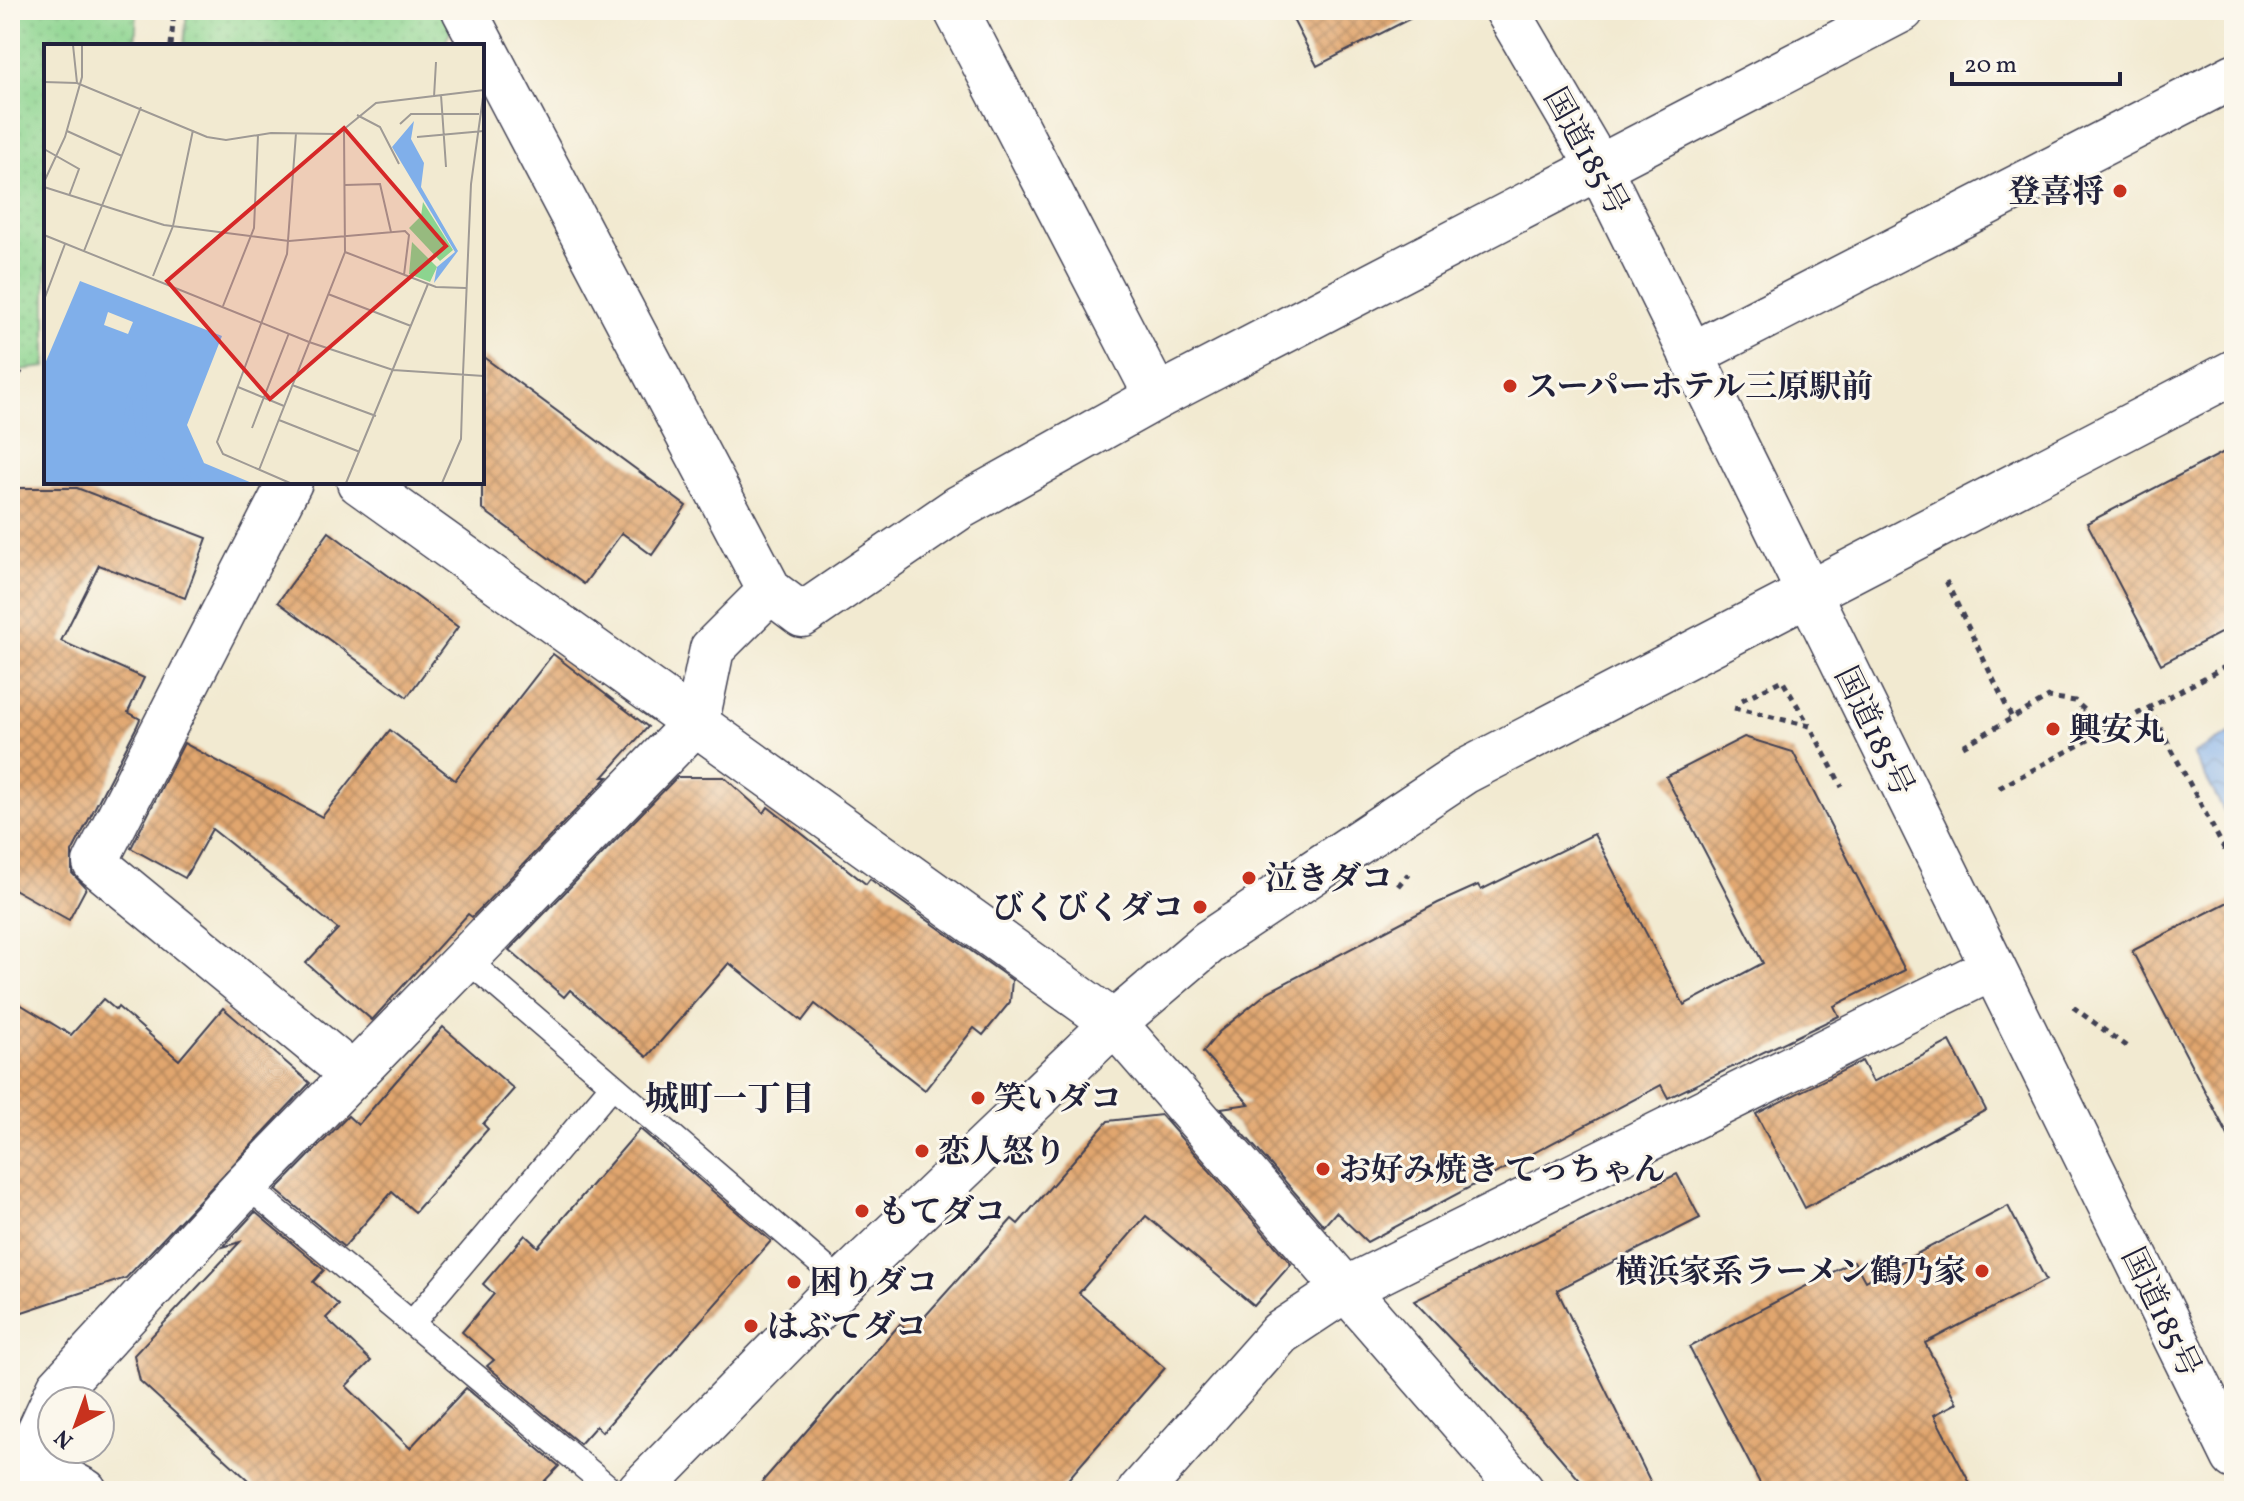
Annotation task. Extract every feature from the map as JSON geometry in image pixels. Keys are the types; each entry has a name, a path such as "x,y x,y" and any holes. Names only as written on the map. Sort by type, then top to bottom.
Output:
{"main road":[{"path":"464,10 479,44"},
{"path":"956,10 1157,397"},
{"name":"国道185号","path":"1507,10 1600,169 1991,969 2234,1457"},
{"path":"485,59 770,591 802,615 960,507 1157,397 1902,10"},
{"path":"1691,355 2234,76"},
{"path":"639,1491 843,1283 1114,1023 1209,942 1464,772 2234,372"},
{"path":"289,484 95,863 353,1075"},
{"path":"362,484 697,721 1114,1023 1522,1491"},
{"path":"62,1385 246,1185 697,721 712,649 770,591"},
{"path":"1140,1491 1280,1333 1348,1288 1991,969"},
{"path":"36,1433 16,1471 52,1473 85,1491"}],"lane":[{"path":"466,959 843,1283"},
{"path":"412,1323 612,1086"},
{"path":"246,1185 613,1491"}],"path":[{"path":"171,44 174,10"},
{"path":"10,385 23,369"},
{"path":"1942,573 2012,718"},
{"path":"1999,788 2234,662"},
{"path":"1742,700 1782,680 1847,796"},
{"path":"1963,746 2049,697 2075,701 2106,730"},
{"path":"2149,707 2234,867"},
{"path":"1734,708 1810,726"},
{"path":"2067,1003 2127,1047"}],"green space":[{"path":"10,10 137,10 135,44 44,44 44,367 10,371"},
{"path":"187,10 444,10 450,31 445,44 184,44"}],"water":[{"path":"2234,732 2234,829 2193,754"}],"building":[{"path":"1288,10 1427,10 1317,66"},
{"path":"484,357 686,506 652,555 622,533 584,584 482,509"},
{"path":"2234,447 2234,626 2161,664 2087,523"},
{"path":"10,488 77,488 207,538 185,598 99,565 61,641 144,678 128,712 140,719 72,852 72,873 86,888 69,920 10,887"},
{"path":"329,532 458,627 407,697 278,602"},
{"path":"553,654 648,727 603,777 608,777 472,917 468,914 372,1020 306,963 338,929 212,829 185,878 131,848 184,743 322,817 390,730 455,780"},
{"path":"1744,737 1793,752 1905,970 1834,1006 1839,1016 1668,1098 1661,1085 1367,1242 1336,1212 1324,1226 1221,1108 1249,1104 1203,1052 1219,1032 1268,992 1438,903 1478,885 1481,890 1594,834 1684,1005 1763,963 1666,777"},
{"path":"677,777 724,777 764,813 768,807 866,884 870,879 1012,980 1010,1002 983,1035 974,1028 925,1090 815,1004 802,1021 729,963 647,1057 570,990 564,997 509,950"},
{"path":"2234,899 2234,1147 2132,951"},
{"path":"10,998 71,1035 103,999 116,1010 118,1007 179,1060 223,1008 310,1083 126,1278 10,1316"},
{"path":"443,1027 514,1089 483,1124 488,1129 415,1212 392,1192 344,1247 276,1190 348,1116 358,1125"},
{"path":"1950,1041 1986,1110 1805,1208 1756,1114 1862,1061 1873,1082"},
{"path":"1161,1115 1291,1264 1254,1306 1146,1216 1079,1293 1165,1368 1058,1491 754,1491 900,1324 910,1333 1012,1219 1018,1224 1108,1121"},
{"path":"640,1129 771,1241 602,1432 596,1426 580,1444 487,1366 494,1360 462,1332 494,1294 483,1284 525,1235 538,1247"},
{"path":"1677,1174 1700,1218 1557,1290 1655,1491 1589,1491 1528,1420 1414,1301"},
{"path":"2008,1206 2046,1280 1925,1343 1957,1403 1934,1415 1974,1491 1764,1491 1689,1347 1854,1261 1865,1281"},
{"path":"255,1212 324,1270 313,1282 339,1305 326,1318 371,1361 346,1386 410,1448 466,1388 559,1466 535,1491 260,1491 140,1381 134,1355 240,1242 223,1247"}],"place":[{"name":"登喜将","path":"2120,191"},
{"name":"スーパーホテル三原駅前","path":"1510,386"},
{"name":"興安丸","path":"2053,729"},
{"name":"泣きダコ","path":"1249,878"},
{"name":"びくびくダコ","path":"1200,907"},
{"name":"笑いダコ","path":"978,1098"},
{"name":"恋人怒り","path":"922,1151"},
{"name":"お好み焼き てっちゃん","path":"1323,1169"},
{"name":"もてダコ","path":"862,1211"},
{"name":"横浜家系ラーメン鶴乃家","path":"1982,1271"},
{"name":"困りダコ","path":"794,1282"},
{"name":"はぶてダコ","path":"751,1326"}],"district":[{"name":"城町一丁目","path":"730,1098"}]}
